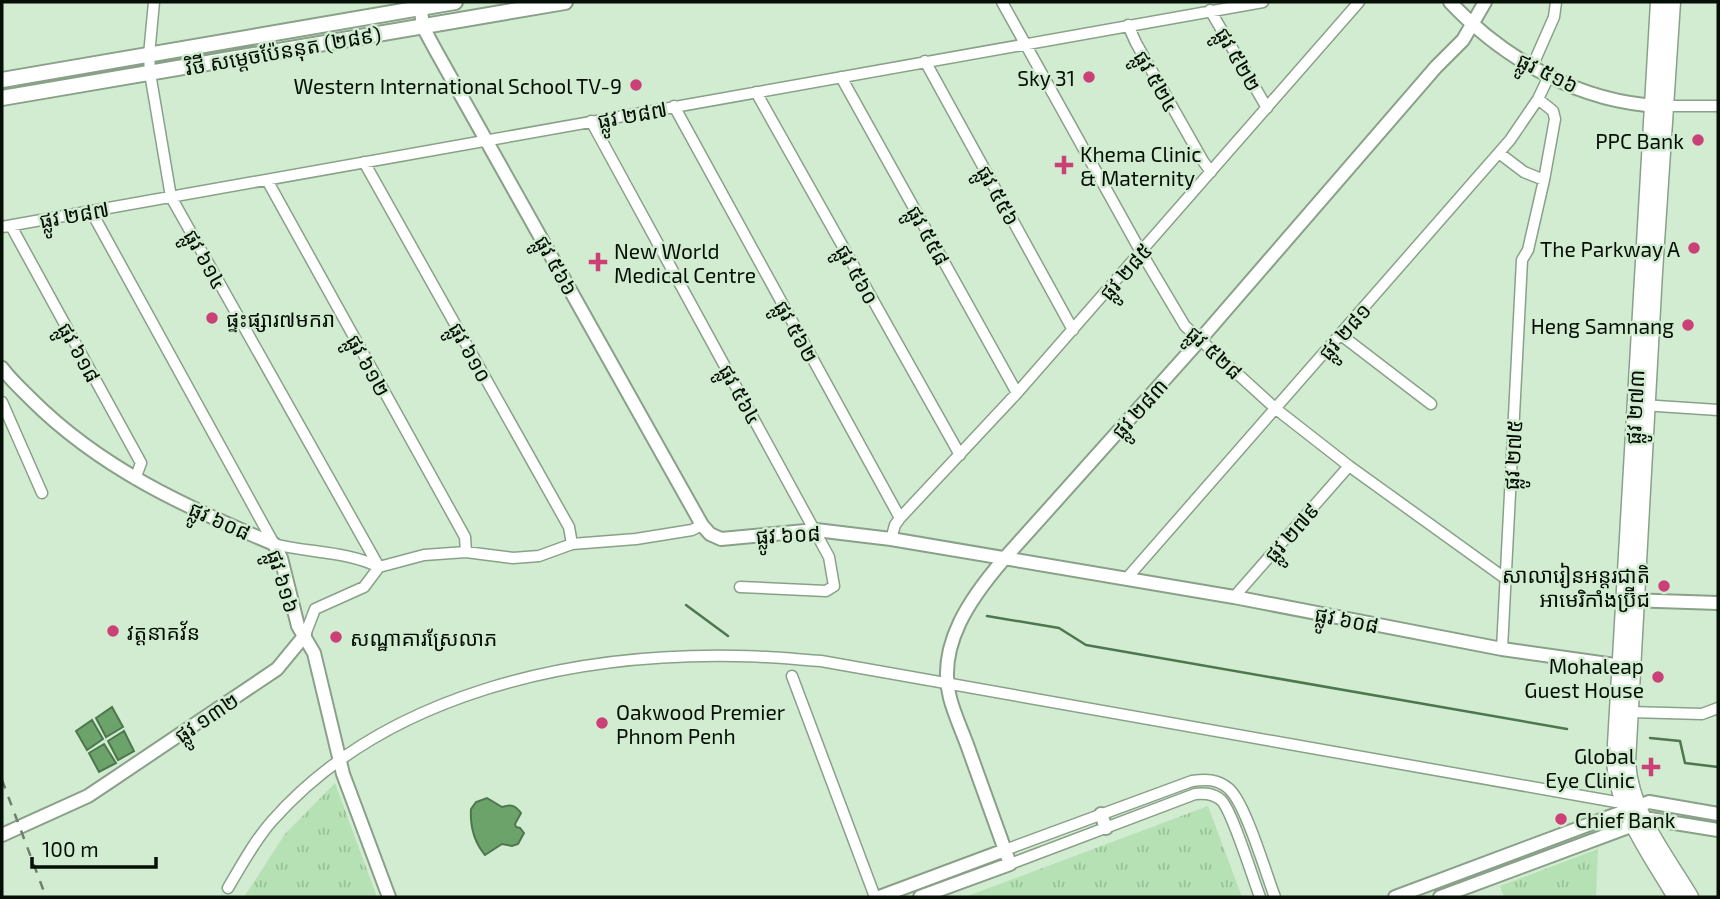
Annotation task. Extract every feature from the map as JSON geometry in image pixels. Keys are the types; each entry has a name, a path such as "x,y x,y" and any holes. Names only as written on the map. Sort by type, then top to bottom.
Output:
{"main road":[{"name":"វិថី សម្តេចប៉ែននុត (២៨៩)","path":"2,80 271,34 420,5 455,2"},
{"name":"វិថី សម្តេចប៉ែននុត (២៨៩)","path":"2,98 423,27 546,3 565,2"},
{"name":"ផ្លូវ ២៧៣","path":"1632,810 1615,762 1626,667 1636,497 1658,106 1659,2"},
{"name":"ផ្លូវ ២៧៣","path":"1658,106 1672,2"},
{"path":"271,34 274,52"},
{"name":"ផ្លូវ ២៧៣","path":"1626,667 1630,712 1627,762 1632,810"},
{"path":"1632,810 1676,897"},
{"path":"1632,810 1690,897"}],"street":[{"name":"ផ្លូវ ៦១៤","path":"154,2 150,73 171,197 379,567"},
{"name":"ផ្លូវ ៥២៨","path":"1002,2 1185,326 1276,409 1349,466 1506,579"},
{"name":"ផ្លូវ ២៨៧","path":"6,227 1263,2"},
{"name":"ផ្លូវ ២៨៥","path":"891,539 900,518 1017,393 1359,2"},
{"name":"ផ្លូវ ៥១៦","path":"1450,2 1472,25 1503,49 1549,76 1582,90 1658,106"},
{"name":"ផ្លូវ ២៨៣","path":"1010,864 950,696 949,664 954,638 965,609 979,587 1199,341 1436,67 1463,40 1485,2"},
{"path":"1532,67 1553,17 1556,2"},
{"name":"ផ្លូវ ៥៦៦","path":"420,5 423,27 702,525"},
{"name":"ផ្លូវ ៥២២","path":"1210,10 1267,108"},
{"name":"ផ្លូវ ៥២៤","path":"1128,25 1142,55 1202,161 1211,172"},
{"name":"ផ្លូវ ៥៥៦","path":"925,61 1073,330"},
{"name":"ផ្លូវ ៥៥៨","path":"841,76 1017,393"},
{"name":"ផ្លូវ ២៨១","path":"1127,578 1499,153 1538,99 1549,76"},
{"name":"ផ្លូវ ៥៦០","path":"756,92 960,455"},
{"name":"ផ្លូវ ២៧៥","path":"1503,649 1522,260 1528,250 1555,120 1553,111 1538,99"},
{"name":"ផ្លូវ ៥៦២","path":"674,106 900,518"},
{"path":"1658,106 1718,106"},
{"name":"ផ្លូវ ៥៦៤","path":"592,121 816,530 829,557 834,586 826,591 740,587"},
{"path":"1499,153 1524,172 1544,180"},
{"name":"ផ្លូវ ៦១០","path":"364,162 569,527 572,544"},
{"name":"ផ្លូវ ៦១២","path":"267,180 465,537 466,552"},
{"name":"ផ្លូវ ៦១៦","path":"90,211 281,558 298,626 314,653 339,761 388,897"},
{"name":"ផ្លូវ ៦១៨","path":"6,227 141,463 135,480"},
{"path":"1341,335 1431,404"},
{"name":"ផ្លូវ ៦០៨","path":"3,371 71,436 135,480 208,516 274,544 361,558 379,567"},
{"path":"2,402 43,493"},
{"path":"1641,405 1718,410"},
{"name":"ផ្លូវ ២៧៩","path":"1234,597 1349,466"},
{"path":"379,567 424,555 466,552 539,556 572,544 636,539 692,530 702,525"},
{"name":"ផ្លូវ ៦០៨","path":"702,525 710,534 721,539 816,530 891,539 1234,597 1503,649 1626,667"},
{"name":"ផ្លូវ ១៣២","path":"2,835 88,796 277,669 304,635 315,609 364,587 379,567"},
{"path":"1630,600 1718,603"},
{"path":"228,888 271,823 309,784 339,761 396,727 460,698 513,681 588,666 676,657 737,656 821,661 948,682 1616,802 1650,819 1718,830"},
{"path":"792,676 877,897 1192,780 1206,779 1217,781 1228,788 1239,802 1275,897"},
{"path":"1630,712 1702,715 1718,708"},
{"path":"920,897 1195,794 1213,794 1226,807 1260,897"},
{"path":"1440,897 1649,803 1718,814"},
{"path":"1395,897 1632,810"},
{"path":"1101,814 1106,828"}],"green space":[{"path":"335,783 377,897 244,897 285,834"},
{"path":"1208,806 1242,897 965,897"},
{"path":"1598,849 1596,897 1504,897 1500,886"}],"shaded area":[{"path":"112,707 123,727 106,737 96,718"},
{"path":"92,720 103,739 87,750 76,731"},
{"path":"124,731 134,751 118,760 108,741"},
{"path":"104,744 116,763 99,772 89,753"},
{"path":"487,798 502,807 510,805 517,808 521,813 515,824 524,833 518,844 502,844 485,855 474,834 471,809 476,802"}],"waterway":[{"path":"686,605 728,636"},
{"path":"987,616 1059,628 1086,645 1567,729"},
{"path":"1650,738 1680,741 1685,763 1718,767"}],"railway":[{"path":"2,780 46,897"}],"place":[{"name":"Sky 31","path":"1089,77"},
{"name":"Western International School TV-9","path":"636,85"},
{"name":"PPC Bank","path":"1698,140"},
{"name":"Khema Clinic & Maternity","path":"1064,165"},
{"name":"The Parkway A","path":"1694,248"},
{"name":"New World Medical Centre","path":"598,262"},
{"name":"ផ្ទះផ្សារ៧មករា","path":"212,318"},
{"name":"Heng Samnang","path":"1688,325"},
{"name":"សាលារៀនអន្តរជាតិ អាមេរិកាំងប្រ៊ីជ","path":"1664,586"},
{"name":"វត្តនាគវ័ន","path":"113,631"},
{"name":"សណ្ឋាគារស្រែលាភ","path":"336,637"},
{"name":"Mohaleap Guest House","path":"1658,677"},
{"name":"Oakwood Premier Phnom Penh","path":"602,723"},
{"name":"Global Eye Clinic","path":"1651,767"},
{"name":"Chief Bank","path":"1561,819"}]}
